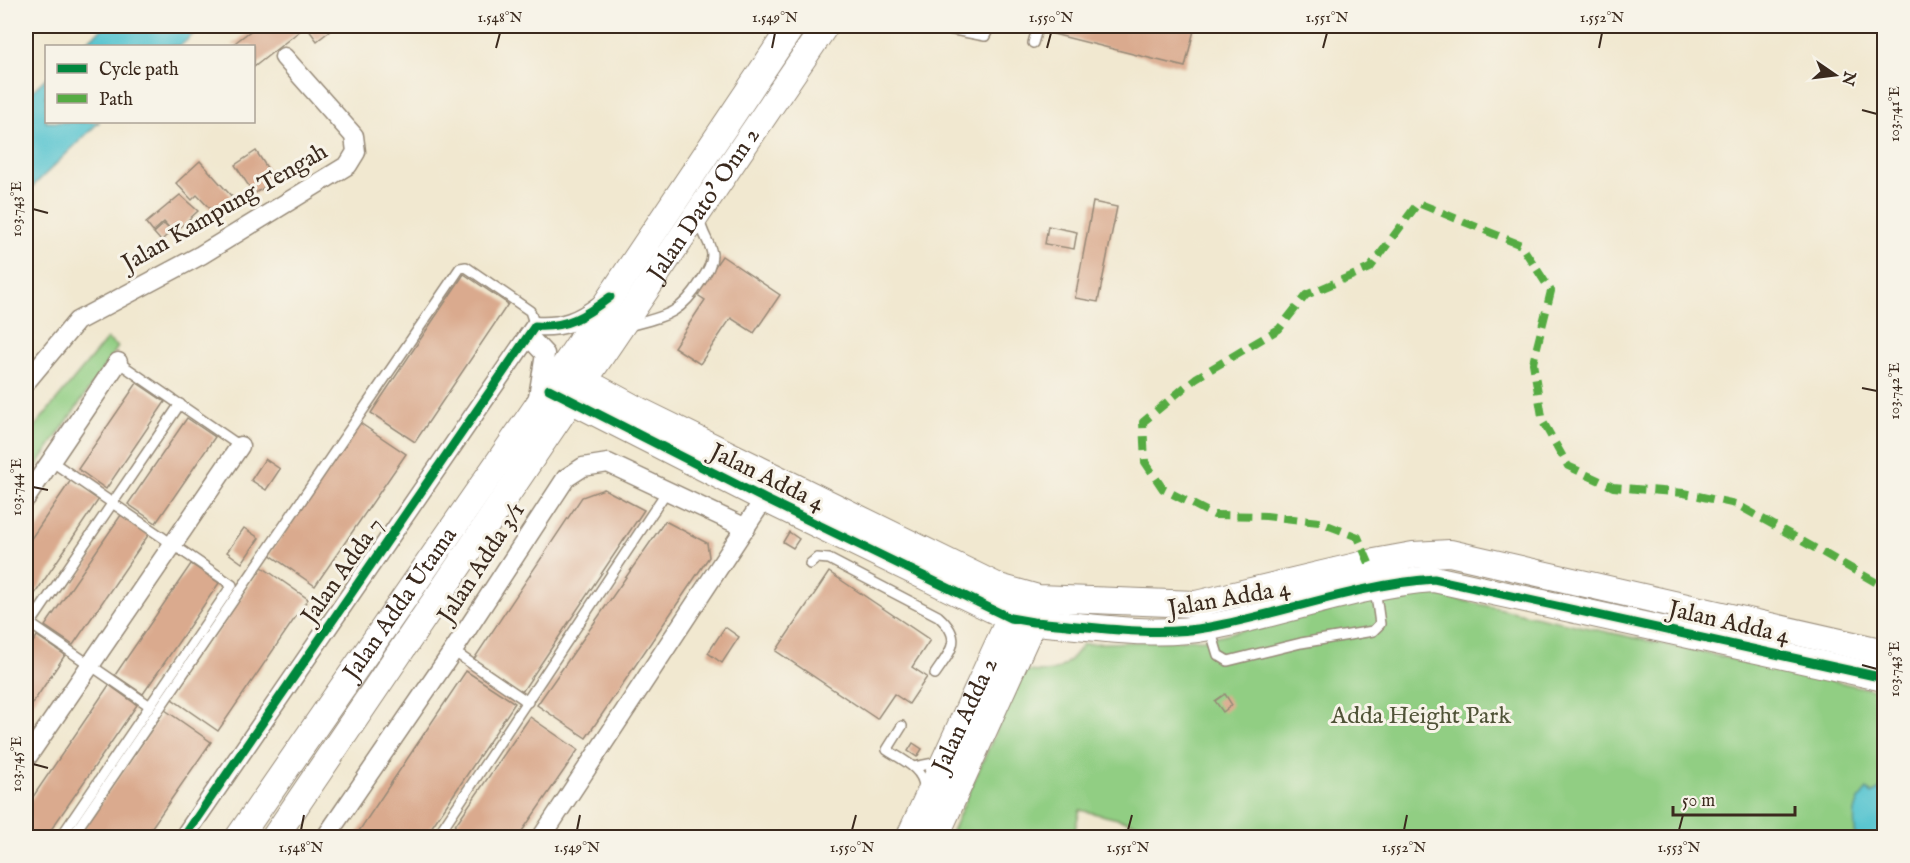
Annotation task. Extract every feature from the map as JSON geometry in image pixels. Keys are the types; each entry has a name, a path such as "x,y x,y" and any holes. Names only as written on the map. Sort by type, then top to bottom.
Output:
{"street":[{"name":"Jalan Dato' Onn 2","path":"560,390 610,297 792,26"},
{"name":"Jalan Dato' Onn 2","path":"560,390 620,328 825,26"},
{"name":"Jalan Kampung Tengah","path":"26,382 77,321 201,255 348,165 356,152 354,136 284,57"},
{"path":"560,390 545,354 532,331 582,319 610,297"},
{"name":"Jalan Adda 7","path":"183,837 532,331"},
{"path":"26,498 118,362"},
{"name":"Jalan Adda 4","path":"560,390 770,489 999,587 1024,607 1196,604 1369,563 1413,555 1450,553 1884,652"},
{"name":"Jalan Adda Utama","path":"238,837 560,390"},
{"name":"Jalan Adda Utama","path":"274,837 560,390"},
{"path":"26,759 240,446"},
{"name":"Jalan Adda 3/1","path":"325,837 453,651 566,478 583,467 608,463 746,528"},
{"path":"541,837 770,489"},
{"name":"Jalan Adda 4","path":"770,489 965,596 1169,632 1209,627 1414,580 1450,580 1884,678"},
{"path":"965,596 984,612 992,624 993,636 984,674"},
{"name":"Jalan Adda 2","path":"909,837 984,674 1024,607"},
{"name":"Jalan Adda 2","path":"935,837 1024,607"}],"lane":[{"path":"933,26 985,36 990,26"},
{"path":"1034,43 1038,26"},
{"path":"620,328 674,311 687,303 710,265 712,252 701,228 700,211"},
{"path":"71,837 460,268 466,267 530,311 532,331"},
{"path":"118,362 240,446"},
{"path":"150,706 27,625 180,404"},
{"path":"51,460 232,585 60,837"},
{"path":"436,837 667,491"},
{"path":"810,564 817,558 829,559 938,616 951,628 954,639 951,650 935,674"},
{"path":"1209,627 1218,655 1228,661 1301,643 1373,631 1380,624 1376,588"},
{"path":"453,651 528,702"},
{"path":"914,767 934,763 966,714"},
{"path":"902,726 887,750 914,767 924,784 924,792 902,837"}],"green space":[{"path":"107,339 118,347 26,481 26,437"},
{"name":"Adda Height Park","path":"1428,593 1884,692 1884,837 1197,838 1080,810 1073,837 949,838 1023,670 1043,672 1058,669 1071,659 1083,644 1204,639 1374,600"}],"water":[{"path":"106,26 203,26 181,45 81,45"},
{"path":"45,79 45,123 98,123 26,193 26,97"},
{"path":"1884,787 1884,837 1856,837 1854,817 1859,800 1867,789 1871,794"}],"building":[{"path":"257,26 306,26 255,66 255,45 232,45"},
{"path":"306,26 327,26 331,30 317,41"},
{"path":"1055,26 1195,26 1185,67 1053,34"},
{"path":"256,151 275,180 254,194 235,165"},
{"path":"200,161 233,198 215,214 197,195 192,200 176,183"},
{"path":"180,195 198,211 174,233 164,222 153,232 146,223"},
{"path":"1093,202 1117,207 1098,302 1075,298"},
{"path":"164,224 171,231 161,241 154,233"},
{"path":"1048,226 1077,232 1074,249 1045,244"},
{"path":"722,256 780,295 754,333 731,318 700,364 674,347 705,300 696,294"},
{"path":"464,274 508,304 415,442 371,413"},
{"path":"137,383 165,402 106,489 78,469"},
{"path":"187,418 215,437 156,523 128,504"},
{"path":"360,423 406,454 315,586 269,554"},
{"path":"265,459 280,469 266,490 251,480"},
{"path":"71,480 99,499 26,607 26,546"},
{"path":"604,489 644,510 522,692 474,659 582,497"},
{"path":"121,515 149,534 73,645 45,626"},
{"path":"665,521 707,543 709,557 586,738 537,705"},
{"path":"244,528 259,538 242,563 227,552"},
{"path":"789,532 799,539 793,548 783,542"},
{"path":"191,564 219,583 143,694 115,675"},
{"path":"262,567 308,599 218,731 172,699"},
{"path":"829,572 930,640 912,667 927,677 909,704 894,694 877,719 776,651"},
{"path":"725,627 739,637 722,663 708,653"},
{"path":"37,636 65,655 26,713 26,653"},
{"path":"466,671 515,703 425,837 355,837"},
{"path":"109,685 137,705 46,837 26,837 26,807"},
{"path":"1225,694 1232,705 1223,712 1215,701"},
{"path":"165,710 211,742 145,837 77,837"},
{"path":"530,717 578,750 518,837 447,837"},
{"path":"913,743 922,749 917,757 908,751"}],"marked path":[{"path":"1369,563 1358,537 1319,522 1266,516 1214,515 1163,489 1145,462 1143,422 1196,378 1279,329 1306,295 1370,268 1418,203 1521,245 1551,291 1533,363 1543,422 1568,466 1613,487 1684,493 1736,504 1879,584 1884,589"}],"cycle path":[{"path":"183,838 535,326 566,323 592,310 610,297"},
{"path":"549,389 765,499 1010,618 1122,630 1188,630 1238,621 1377,587 1434,579 1884,678"}]}
